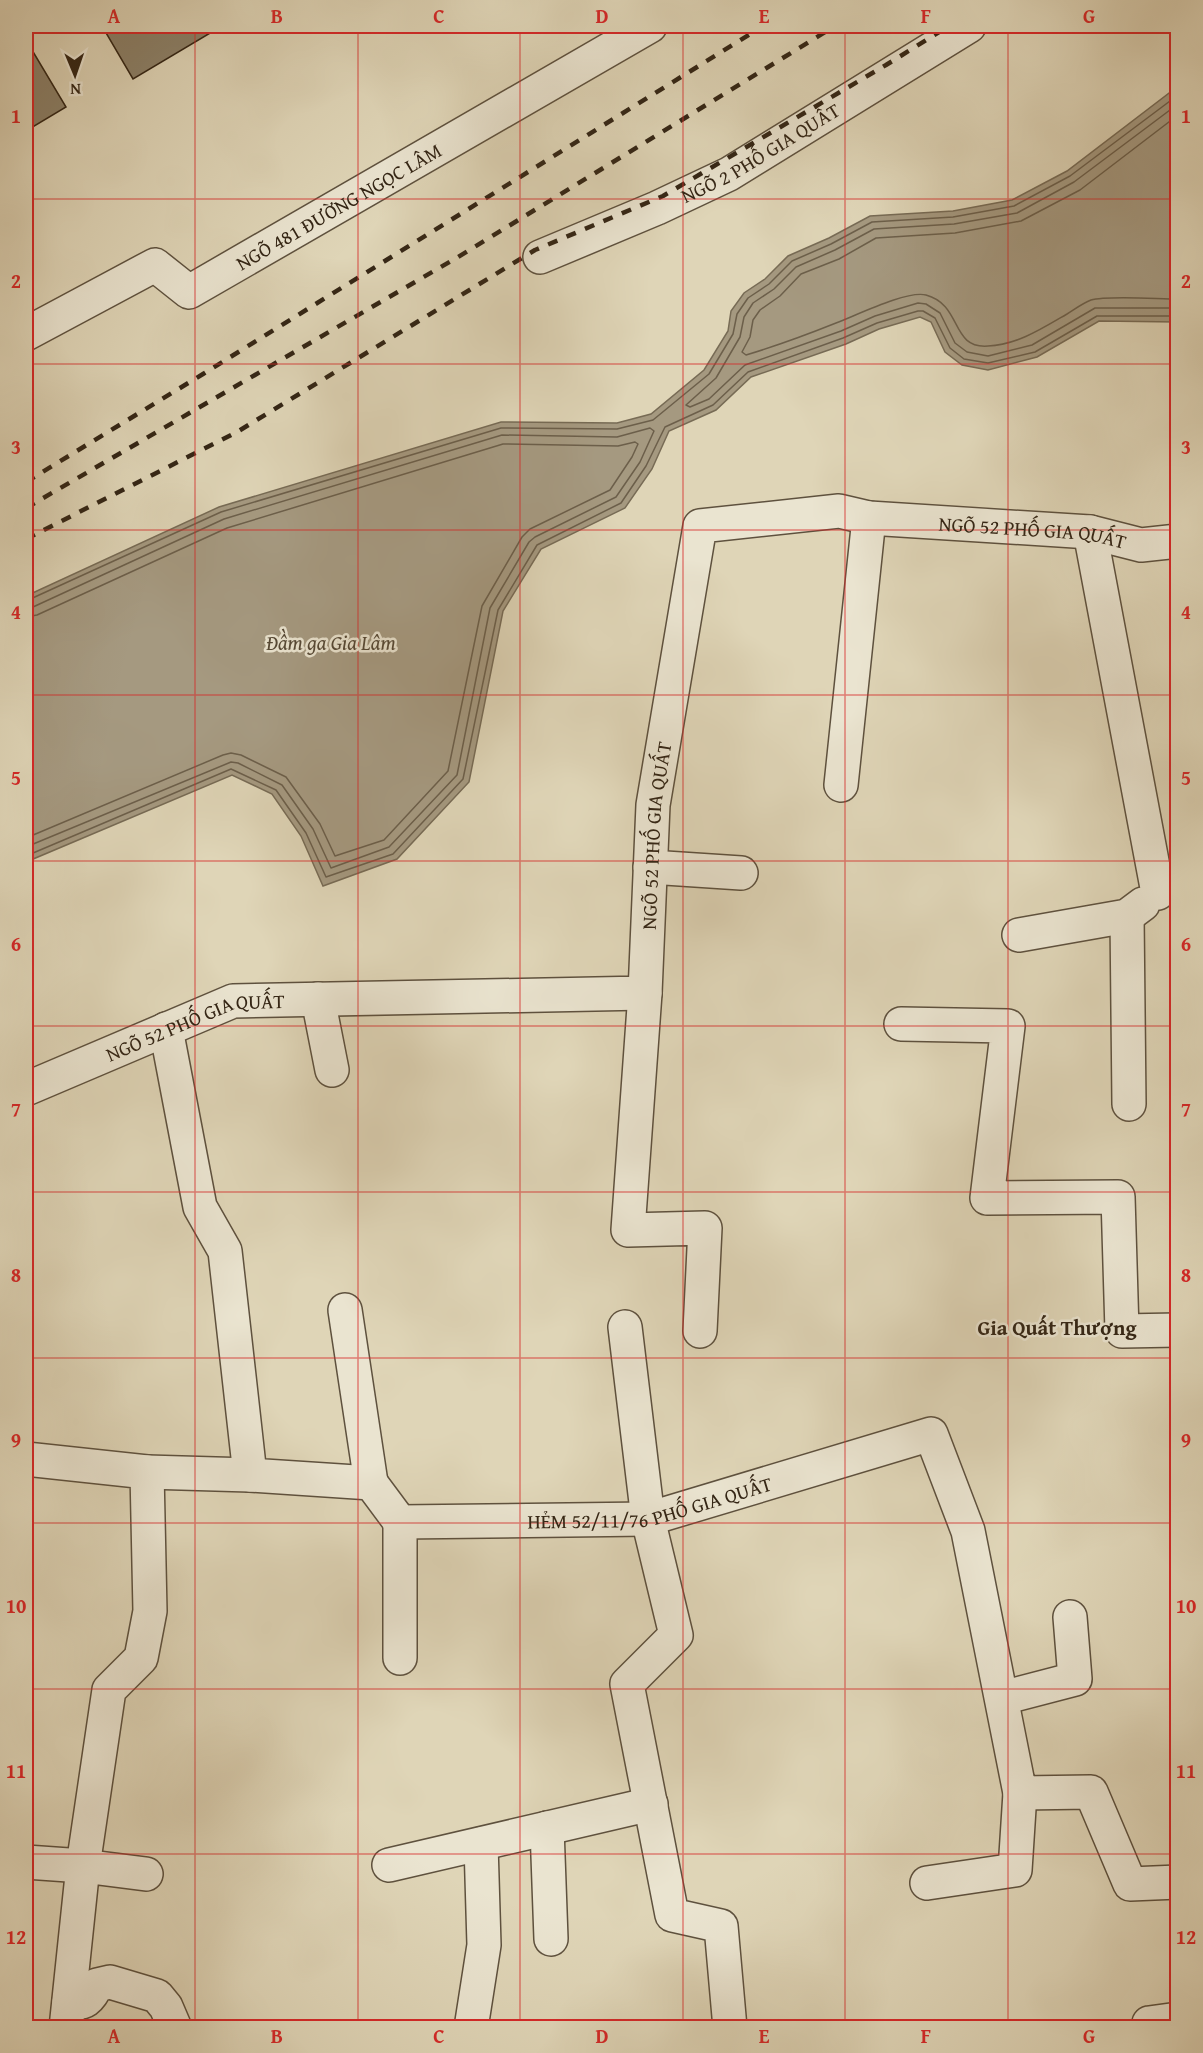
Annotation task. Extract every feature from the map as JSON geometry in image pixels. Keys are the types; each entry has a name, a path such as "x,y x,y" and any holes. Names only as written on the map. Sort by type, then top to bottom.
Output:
{"street":[{"name":"NGÕ 481 ĐƯỜNG NGỌC LÂM","path":"26,334 155,265 189,292 650,26"},
{"name":"NGÕ 2 PHỐ GIA QUẤT","path":"540,257 657,208 729,174 969,26"},
{"name":"NGÕ 52 PHỐ GIA QUẤT","path":"26,1089 233,1001 645,993 653,805 700,526 839,511 869,518 1090,532 1141,545 1178,541"},
{"path":"841,785 869,518"},
{"path":"1019,935 1127,916 1168,892 1090,532"},
{"path":"650,867 741,873"},
{"path":"1127,916 1129,1104"},
{"path":"645,993 628,1230 705,1228 700,1331"},
{"path":"318,999 332,1070"},
{"path":"901,1023 1008,1026 987,1198 1118,1197 1122,1331 1178,1330"},
{"path":"166,1029 200,1207 225,1251 250,1475"},
{"path":"345,1310 371,1483 400,1522 400,1658"},
{"path":"625,1327 648,1519 676,1635 627,1684 672,1915 721,1926 730,2028"},
{"name":"HẺM 52/11/76 PHỐ GIA QUẤT","path":"400,1522 648,1519 931,1434 968,1532 1020,1793 1015,1870 927,1883"},
{"path":"26,1459 147,1472 250,1475 371,1483"},
{"path":"67,2015 83,1866 109,1690 141,1658 150,1611 147,1472"},
{"path":"1002,1698 1075,1679 1070,1617"},
{"path":"1020,1793 1091,1792 1130,1884 1178,1882"},
{"path":"389,1865 651,1804"},
{"path":"547,1828 551,1939"},
{"path":"471,2028 484,1945 481,1844"},
{"path":"26,1862 147,1874"},
{"path":"67,2015 91,1996 97,1985 110,1982 157,1996 166,2007 175,2028"},
{"path":"1150,2028 1149,2023 1178,2019"}],"water":[{"name":"Đầm ga Gia Lâm","path":"1177,87 1177,322 1099,321 1037,357 988,370 962,365 945,352 931,322 920,317 879,329 846,344 751,377 716,410 669,431 652,469 625,508 541,549 503,611 469,782 397,859 323,886 301,836 272,794 232,775 26,862 26,596 219,507 501,422 617,423 651,414 704,370 728,331 731,311 744,293 765,279 788,256 870,216 953,211 1012,200 1067,171"}],"building":[{"path":"102,26 222,26 133,79"},
{"path":"26,40 66,107 26,131"}],"railway":[{"path":"26,482 763,26"},
{"path":"26,508 458,257 835,26"},
{"path":"26,539 237,432 535,250 663,196 949,26"}],"district":[{"name":"Gia Quất Thượng","path":"1057,1327"}]}
